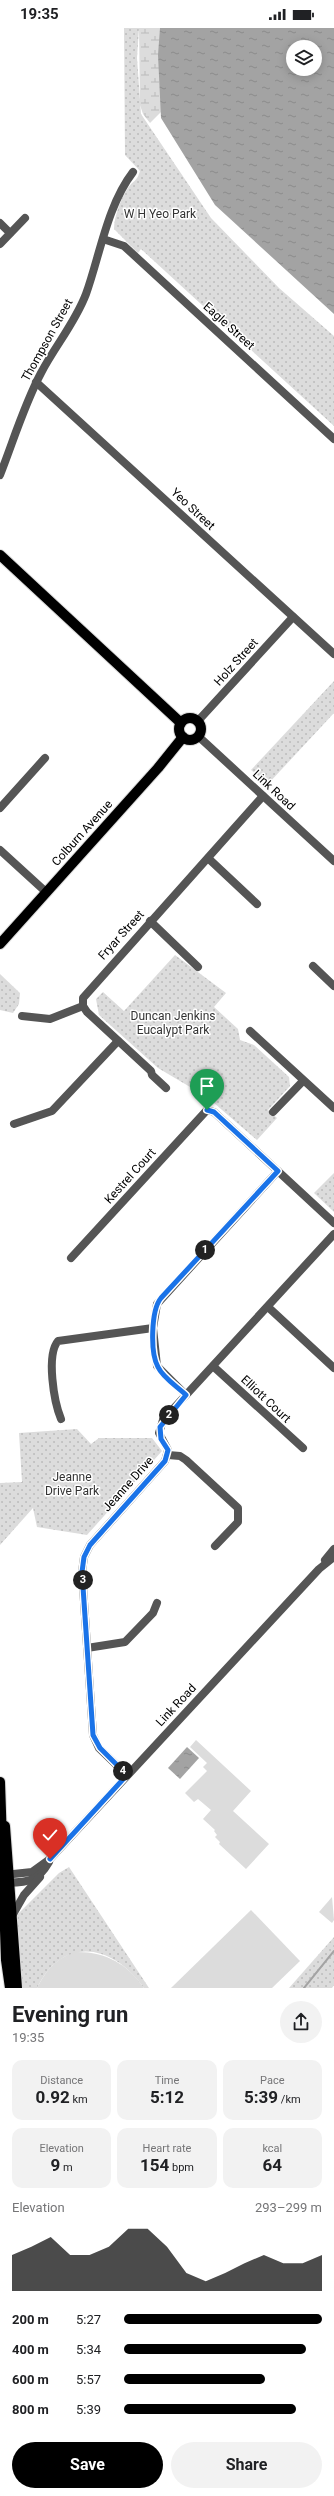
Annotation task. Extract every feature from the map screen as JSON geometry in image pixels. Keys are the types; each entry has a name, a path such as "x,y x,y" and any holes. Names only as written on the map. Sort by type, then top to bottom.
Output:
{"main road":[{"path":"0,555 181,724"},
{"path":"189,719 197,722 200,730 198,736 189,740 183,737 180,732 181,724 189,719"},
{"name":"Colburn Avenue","path":"0,944 158,768 183,737"},
{"path":"0,1782 6,1879 7,1960 10,1988"},
{"path":"6,1879 12,1916 7,1960 17,1988"}],"street":[{"name":"Thompson Street","path":"0,475 36,382 74,321 86,294 103,239 125,182 133,172"},
{"path":"0,244 25,218"},
{"path":"0,223 10,233"},
{"name":"Eagle Street","path":"103,239 124,246 334,439"},
{"name":"Yeo Street","path":"36,382 334,654"},
{"name":"Holz Street","path":"197,722 293,617"},
{"name":"Link Road","path":"198,736 334,861"},
{"path":"0,808 45,758"},
{"name":"Fryar Street","path":"83,1006 85,993 209,859 263,796"},
{"path":"0,851 46,892"},
{"path":"209,859 257,904"},
{"path":"150,921 198,967"},
{"path":"312,966 334,986"},
{"path":"22,1016 50,1019 83,1006 87,1012 151,1071 152,1075 166,1088"},
{"path":"250,1031 303,1081 334,1107"},
{"path":"14,1124 52,1111 118,1041"},
{"path":"273,1112 303,1081"},
{"name":"Kestrel Court","path":"71,1258 207,1110 214,1112 278,1171"},
{"path":"186,1395 157,1366 153,1328 157,1304 278,1171 334,1223"},
{"name":"Jeanne Drive","path":"127,1775 100,1748 93,1735 82,1572 84,1557 98,1535 168,1455 167,1446 159,1433 160,1427 186,1395 214,1367 334,1234"},
{"path":"268,1308 334,1368"},
{"path":"61,1419 56,1406 52,1355 53,1346 58,1341 153,1328"},
{"name":"Elliott Court","path":"214,1367 302,1448"},
{"path":"168,1455 180,1456 186,1460 238,1508 238,1522 215,1546"},
{"name":"Link Road","path":"6,1879 32,1872 50,1859 319,1569 334,1549"},
{"name":"Link Road","path":"319,1569 334,1557"},
{"path":"87,1648 125,1642 153,1613 157,1603"},
{"name":"Link Road","path":"12,1916 18,1903 42,1874 50,1859"},
{"path":"6,1879 31,1881 42,1874"}],"green space":[{"name":"W H Yeo Park","path":"124,28 139,28 137,58 141,114 211,218 279,288 334,336 334,426 141,249 138,253 114,229 120,202 130,185 138,177 140,171 125,155"},
{"path":"139,28 186,28 176,97 150,123 143,114 140,105"},
{"path":"334,681 334,713 268,784 251,770"},
{"name":"Duncan Jenkins Eucalypt Park","path":"175,955 226,993 214,1007 238,1029 240,1040 254,1045 289,1077 290,1086 268,1110 277,1118 257,1140 207,1097 158,1068 99,1015 96,999 103,992 124,1011"},
{"path":"0,974 20,993 19,1004 13,1013 0,1010"},
{"path":"334,1173 334,1212 314,1193"},
{"name":"Jeanne Drive Park","path":"77,1429 91,1444 99,1438 152,1438 162,1451 87,1535 37,1527 33,1508 0,1545 0,1483 22,1482 19,1433"},
{"path":"196,1740 251,1791 233,1811 269,1844 246,1869 219,1844 220,1842 215,1837 217,1835 214,1831 215,1830 203,1819 211,1810 198,1799 194,1802 185,1793 207,1771 203,1767 207,1763 190,1747"},
{"path":"69,1867 149,1988 144,1988 132,1973 118,1962 103,1955 89,1952 74,1953 60,1959 48,1971 37,1988 21,1988 17,1915 59,1873"},
{"path":"332,1897 334,1920 332,1923 319,1912"},
{"path":"251,1910 300,1961 272,1988 171,1988"},
{"path":"334,1937 334,1985 332,1988 289,1988"},
{"path":"74,1952 85,1952 105,1956 114,1960 130,1972 144,1988 37,1988 44,1975 52,1966 62,1958"}],"water":[{"path":"160,28 334,28 334,314 215,205 161,118 158,55"},
{"path":"187,1747 199,1758 180,1779 168,1768"}],"waterway":[{"path":"304,1988 334,1951"}],"route":[{"path":"50,1859 127,1775 100,1748 95,1742 93,1735 82,1572 84,1557 90,1545 165,1461 168,1455 168,1450 167,1446 161,1439 159,1433 160,1427 163,1420 186,1395 160,1371 157,1366 153,1328 155,1309 161,1298 278,1171 214,1112 207,1110"}]}
